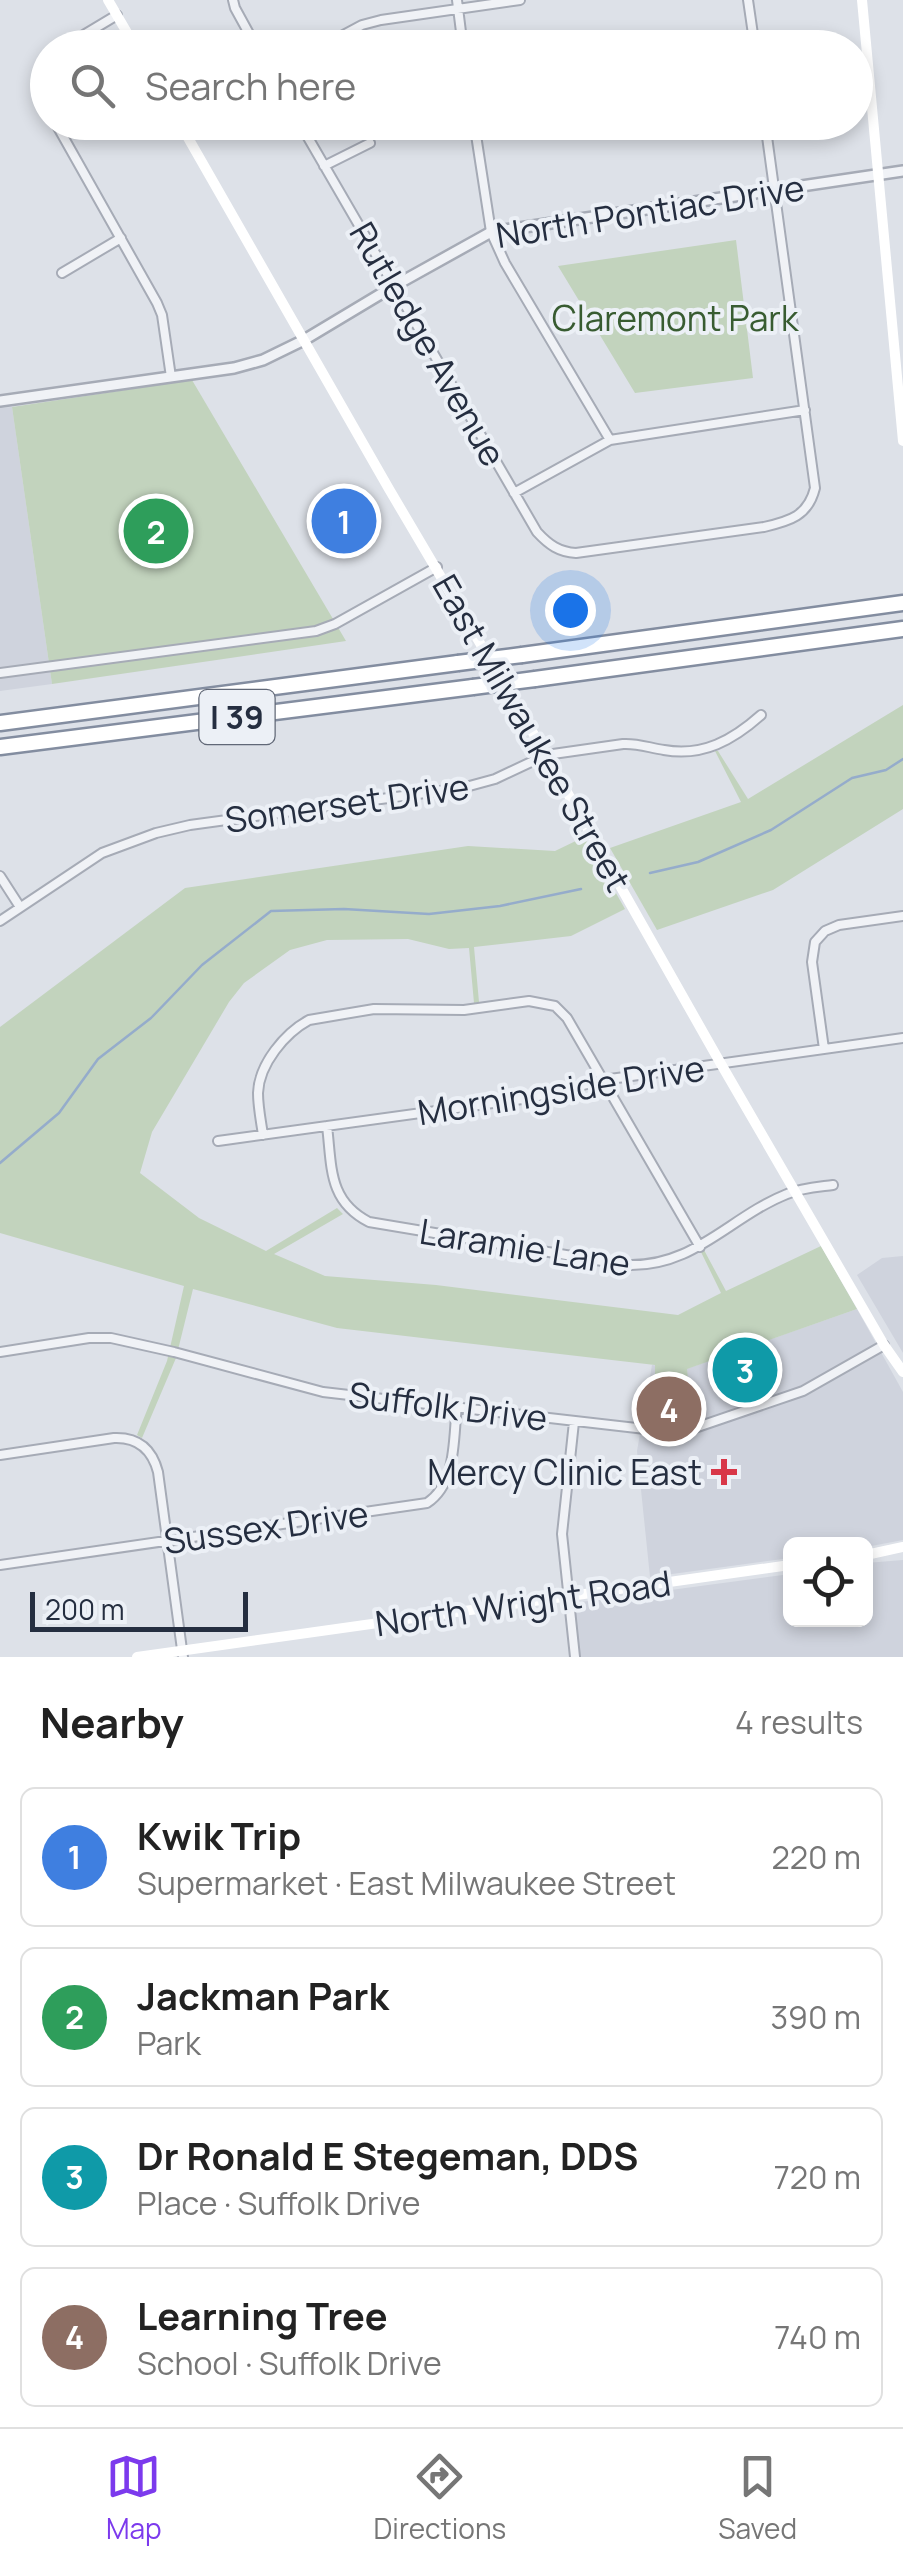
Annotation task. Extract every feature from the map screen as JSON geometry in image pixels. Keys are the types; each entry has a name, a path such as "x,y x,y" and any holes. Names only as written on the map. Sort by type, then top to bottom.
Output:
{"highway":[{"name":"I 39","path":"0,723 900,604"},
{"name":"I 39","path":"0,747 901,629"}],"main road":[{"path":"108,0 126,30"},
{"path":"862,0 865,30"},
{"path":"873,113 903,441"},
{"name":"East Milwaukee Street","path":"188,140 794,1191 903,1372"},
{"name":"East Milwaukee Street","path":"884,1345 903,1386"},
{"path":"873,1554 903,1550"},
{"name":"North Wright Road","path":"137,1657 183,1654 783,1567"}],"street":[{"path":"234,0 247,30"},
{"path":"351,30 457,4 520,0"},
{"path":"748,0 752,30"},
{"path":"457,4 461,30"},
{"path":"91,30 117,14"},
{"path":"65,140 158,303 170,377"},
{"name":"Rutledge Avenue","path":"309,140 514,494 548,544 568,552 592,552 764,527 804,514 815,488 805,410"},
{"path":"477,140 492,232 505,263 610,440"},
{"path":"514,494 610,440 805,410 767,140"},
{"path":"324,166 370,144"},
{"name":"North Pontiac Drive","path":"0,401 246,366 304,340 492,232 903,171"},
{"path":"62,272 121,238"},
{"path":"0,673 316,631 437,568"},
{"name":"Somerset Drive","path":"0,921 102,853 156,834 190,825 480,784 546,755 631,743 670,751 712,747 738,735 761,715"},
{"path":"0,876 20,907"},
{"path":"824,1049 812,962 815,942 839,924 903,916"},
{"path":"264,1135 258,1094 264,1071 285,1038 309,1020 374,1010 464,1010 529,1001 549,1004 564,1014 700,1247"},
{"name":"Morningside Drive","path":"218,1141 549,1094 603,1080 903,1038"},
{"name":"Laramie Lane","path":"327,1126 338,1195 354,1214 369,1222 626,1266 666,1262 700,1247 770,1202 794,1191 833,1184"},
{"name":"Suffolk Drive","path":"0,1352 112,1338 323,1392 685,1433 803,1391 884,1345"},
{"name":"Sussex Drive","path":"0,1564 427,1503 443,1488 449,1474 457,1406"},
{"path":"574,1422 562,1520 574,1657"},
{"path":"0,1455 123,1438 145,1447 155,1462 183,1654"}],"shaded area":[{"path":"12,407 52,684 0,691 0,408"},
{"path":"903,1256 903,1353 857,1275 882,1258"},
{"path":"857,1309 903,1392 903,1540 873,1546 873,1537 783,1537 783,1559 650,1577 637,1451 652,1365 686,1369"},
{"path":"903,1560 903,1657 580,1657 575,1609 581,1602 783,1575 783,1627 873,1627 873,1562"}],"green space":[{"name":"Claremont Park","path":"736,240 753,378 635,393 558,266"},
{"path":"192,380 346,641 52,684 12,407"},
{"path":"903,705 903,809 773,890 657,930 610,848 741,802 715,751 748,799"},
{"path":"584,837 625,909 571,936 474,947 479,1002 474,1003 469,948 449,949 408,939 327,940 290,950 244,983 152,1132 140,1173 199,1218 266,1251 337,1208 343,1214 274,1254 325,1276 436,1285 678,1315 721,1293 701,1252 704,1250 726,1291 821,1246 857,1309 687,1369 688,1379 655,1375 655,1365 337,1328 193,1289 176,1358 142,1438 137,1435 167,1361 184,1286 0,1233 0,1027 185,888 468,846 555,851"}],"waterway":[{"path":"650,873 698,862 771,830 852,778 886,770 903,759"},
{"path":"0,1163 59,1113 98,1059 151,1018 202,965 271,911 344,909 429,914 500,906 581,889"}],"place":[{"name":"Kwik Trip","path":"344,521"},
{"name":"Jackman Park","path":"156,531"},
{"name":"Dr Ronald E Stegeman, DDS","path":"745,1370"},
{"name":"Learning Tree","path":"669,1409"},
{"name":"Mercy Clinic East","path":"724,1472"}]}
